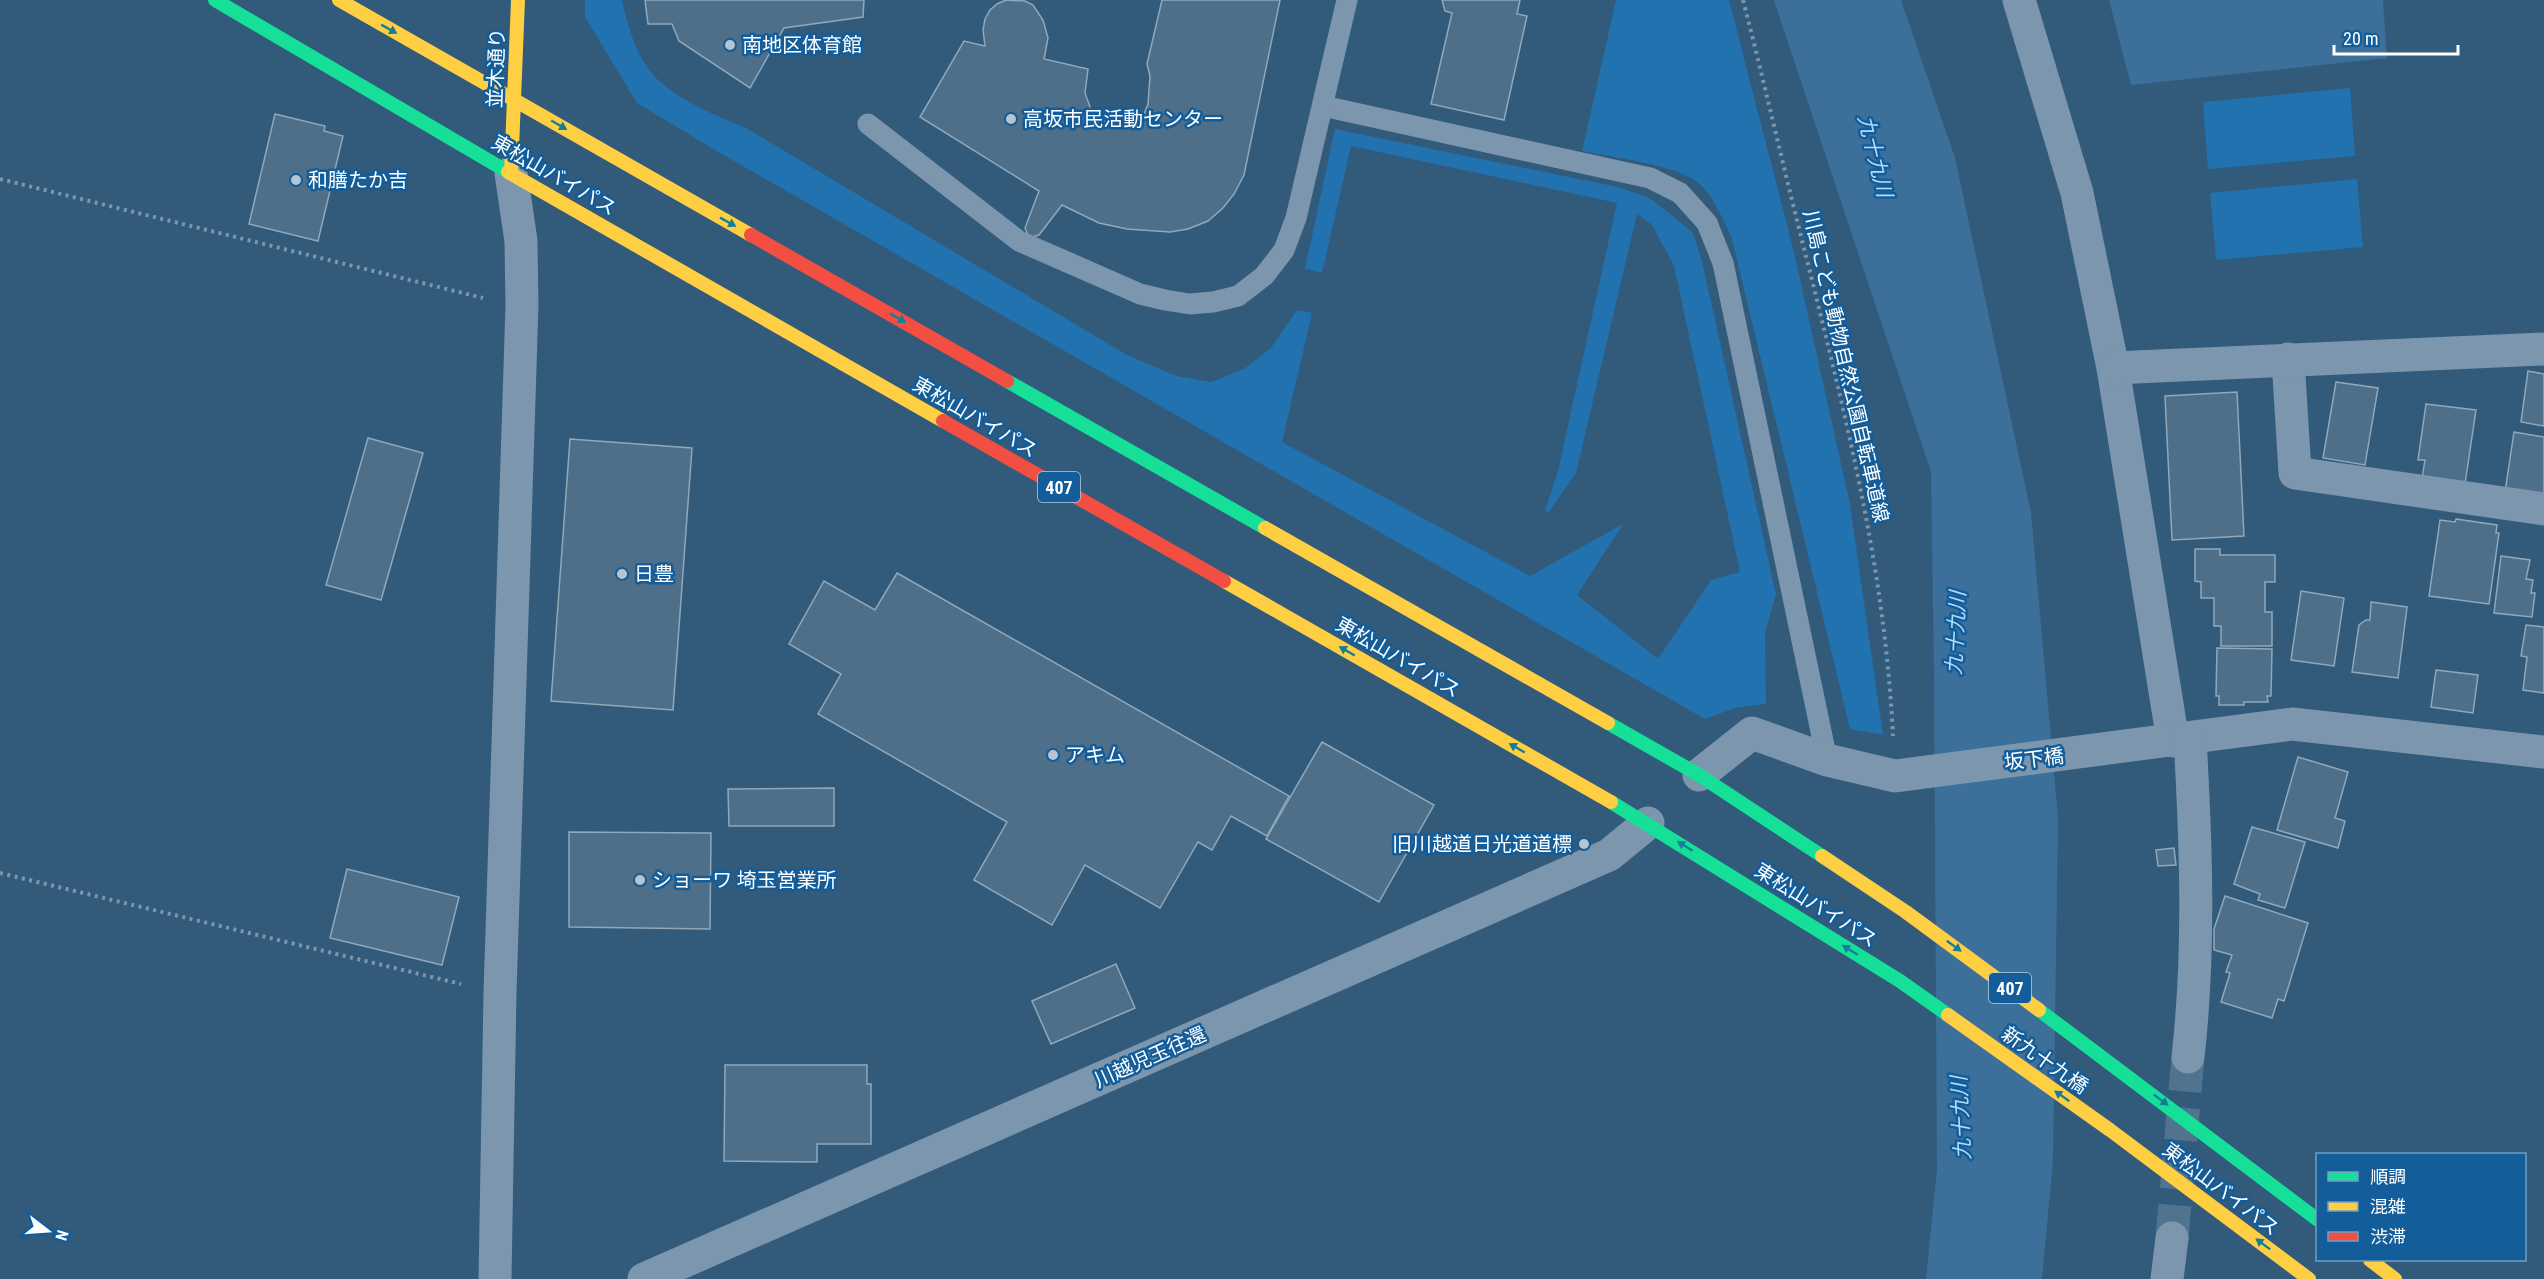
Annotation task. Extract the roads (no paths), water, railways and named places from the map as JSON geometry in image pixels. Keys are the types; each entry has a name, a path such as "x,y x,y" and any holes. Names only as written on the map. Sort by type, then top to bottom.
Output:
{"main road":[{"name":"東松山バイパス","path":"215,0 512,173 1648,823 1900,981"},
{"name":"407","path":"339,0 1711,766"},
{"name":"並木通り","path":"512,173 518,0"},
{"name":"新九十九橋","path":"1711,766 2115,1065"},
{"name":"新九十九橋","path":"1900,981 2110,1130"},
{"name":"東松山バイパス","path":"2115,1065 2316,1218"},
{"name":"東松山バイパス","path":"2110,1130 2309,1279"},
{"path":"2371,1261 2396,1279"}],"street":[{"path":"2019,0 2077,194 2114,368 2181,739 2195,832 2194,978 2188,1057"},
{"path":"495,1279 500,993 522,305 520,241 512,173"},
{"path":"2114,368 2288,358 2544,349"},
{"path":"2288,358 2295,473 2544,509"},
{"name":"坂下橋","path":"1827,760 1895,776 2292,724 2544,752"},
{"path":"1711,766 1752,733 1827,760"},
{"name":"川越児玉往還","path":"645,1279 1608,855 1648,823"},
{"path":"2167,1279 2172,1238"}],"lane":[{"path":"868,124 1019,241 1140,294 1190,304 1214,302 1239,296 1264,276 1284,250 1296,218 1347,0"},
{"path":"1323,106 1650,178 1680,193 1707,223 1723,263 1827,760"}],"water":[{"name":"九十九川","path":"1774,0 1901,0 1955,158 2031,513 2058,817 2053,1160 2042,1279 1926,1279 1937,1169 1931,472"},
{"path":"2109,0 2383,0 2387,58 2131,85"}],"tunnel":[{"path":"2172,1238 2188,1057"}],"place":[{"name":"南地区体育館","path":"730,45"},
{"name":"高坂市民活動センター","path":"1011,119"},
{"name":"和膳たか吉","path":"296,180"},
{"name":"日豊","path":"622,574"},
{"name":"アキム","path":"1053,755"},
{"name":"旧川越道日光道道標","path":"1584,844"},
{"name":"ショーワ 埼玉営業所","path":"640,880"}]}
